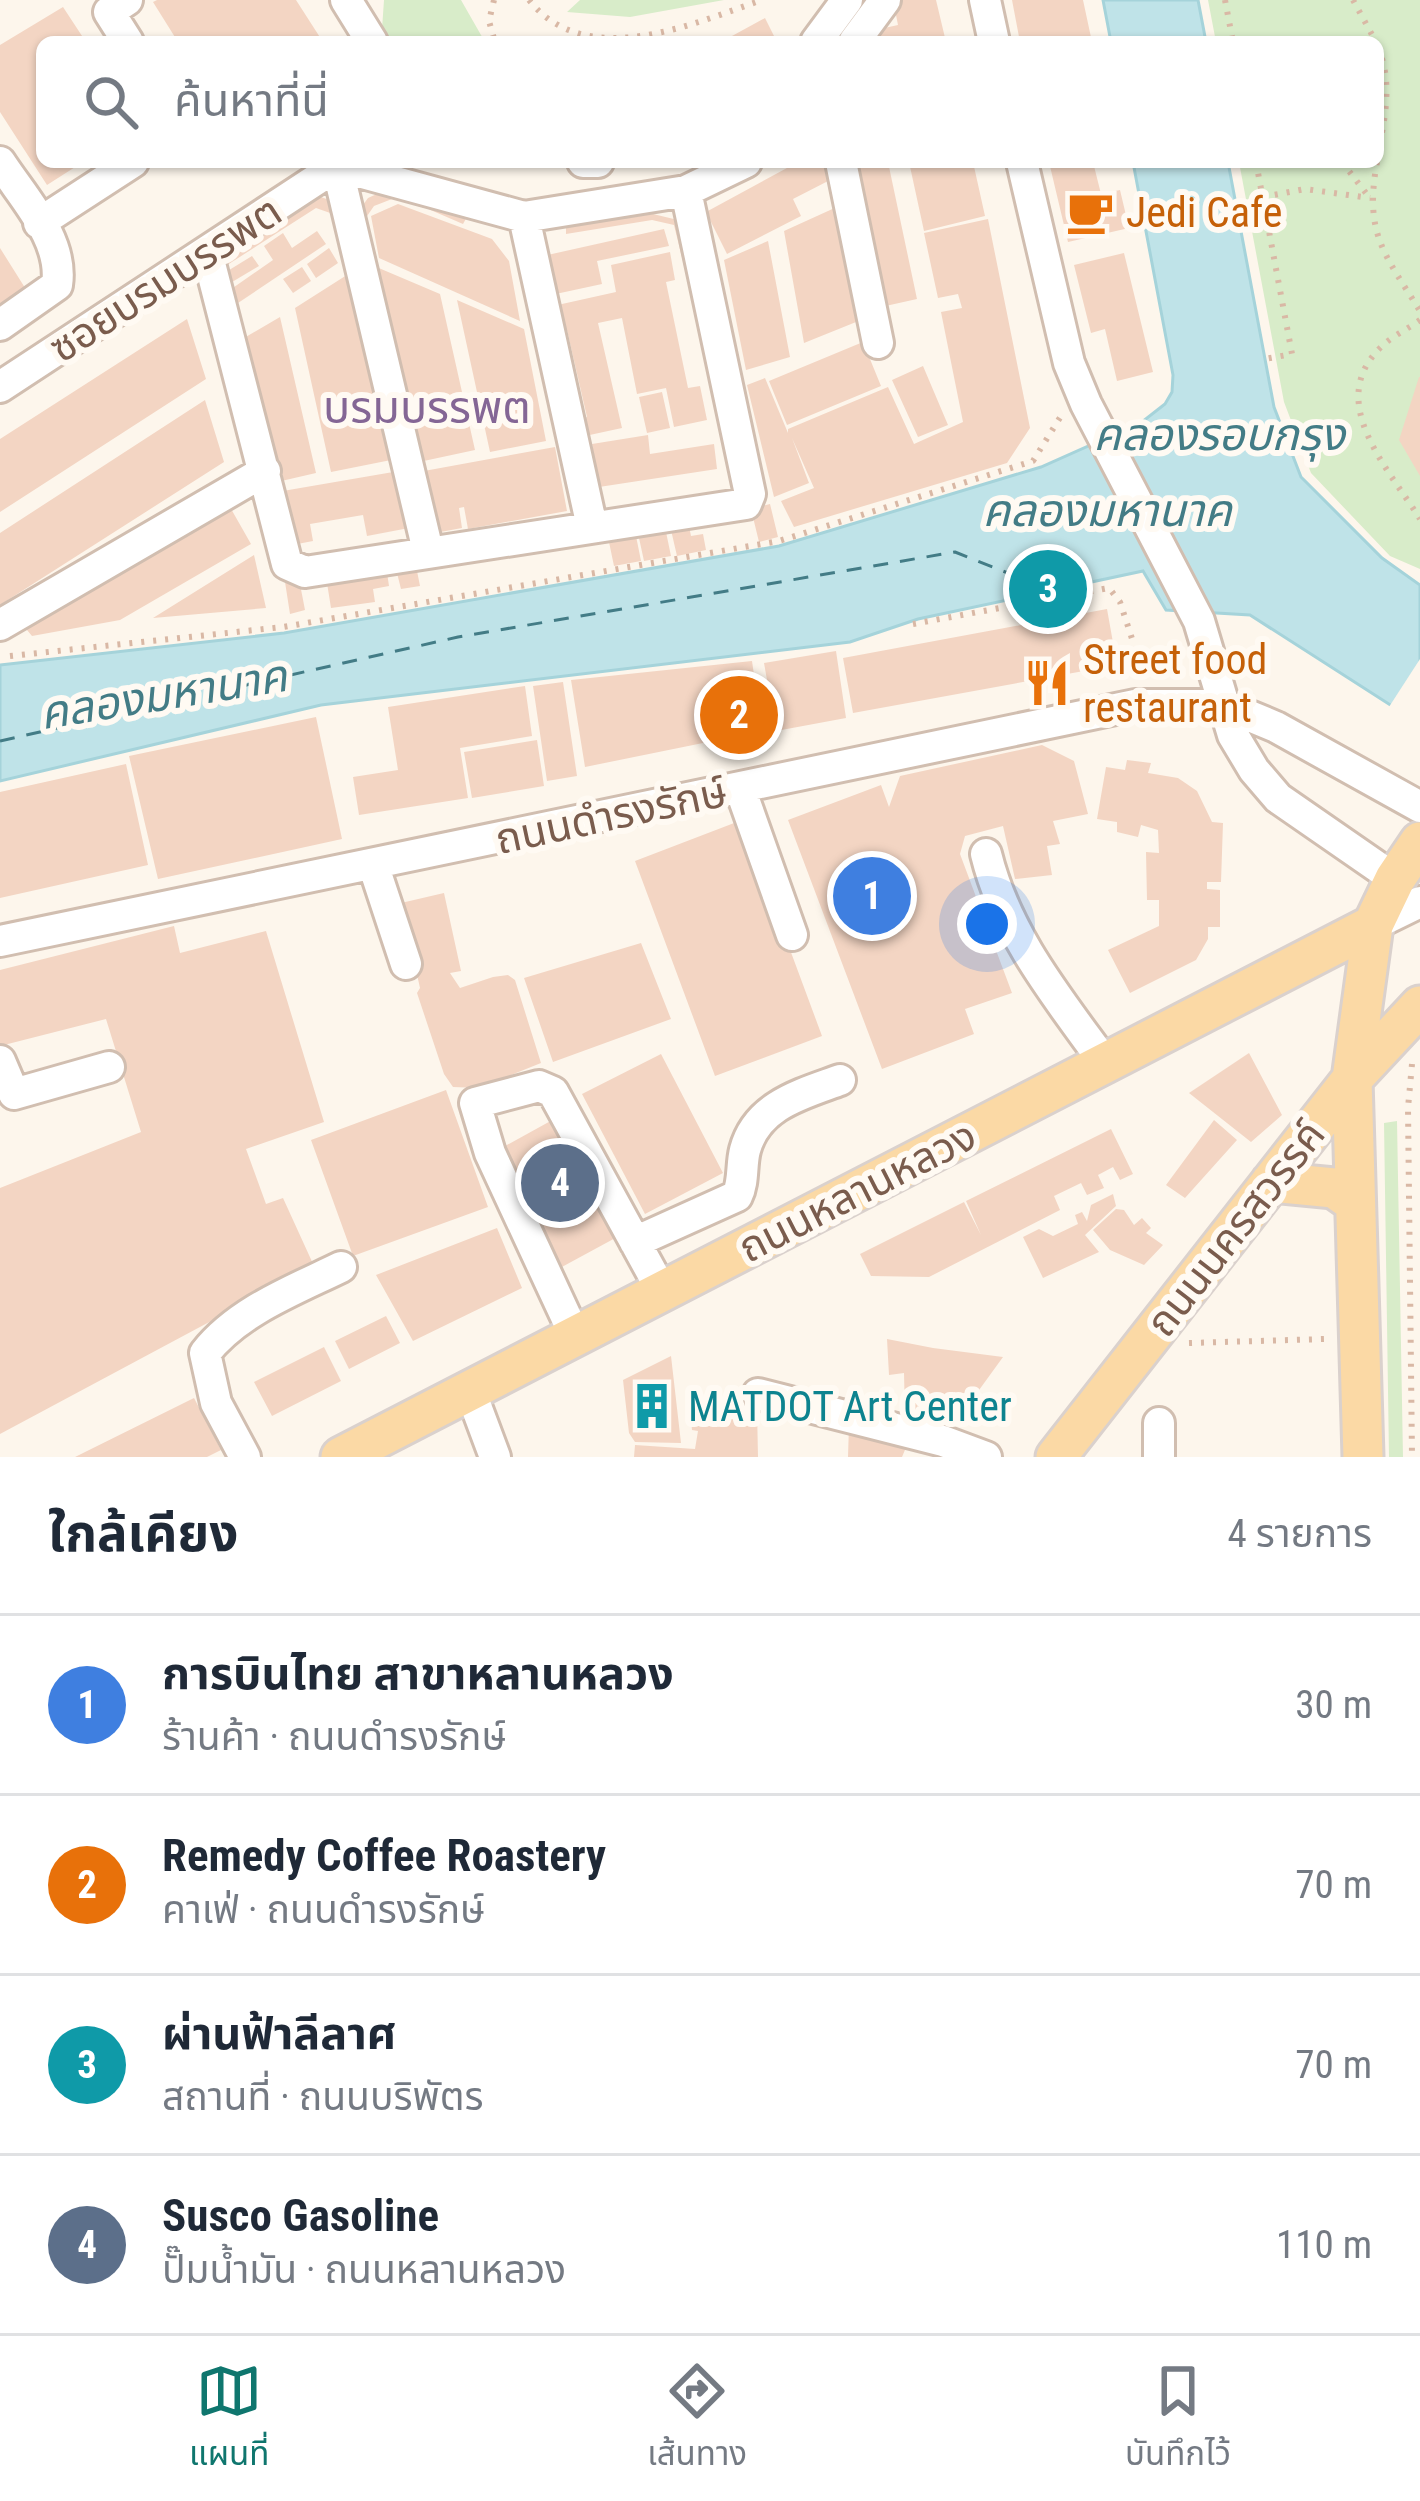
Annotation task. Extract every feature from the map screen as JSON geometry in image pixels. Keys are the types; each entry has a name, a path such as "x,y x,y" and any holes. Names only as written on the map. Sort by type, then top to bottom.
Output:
{"main road":[{"path":"1363,1457 1352,1078 1373,925 1407,890 1420,842"},
{"name":"ถนนหลานหลวง","path":"340,1457 1373,925"},
{"name":"ถนนนครสวรรค์","path":"1056,1457 1352,1078 1420,1006"},
{"path":"1271,1182 1334,1188 1354,1202"}],"street":[{"path":"346,0 367,36"},
{"path":"820,36 847,0"},
{"path":"858,36 885,0"},
{"path":"985,0 993,36"},
{"path":"113,4 126,36"},
{"path":"0,163 55,246 60,265 56,285 0,326"},
{"path":"39,223 125,168"},
{"name":"ซอยบรมบรรพต","path":"0,387 334,168"},
{"path":"341,168 428,551"},
{"path":"354,168 524,217 686,191 734,168"},
{"path":"842,168 878,343"},
{"path":"1023,168 1070,363 1199,621 1233,735 1278,798 1407,890"},
{"path":"206,252 286,564 305,572 741,506 749,501 686,191"},
{"path":"524,217 592,527"},
{"path":"0,626 265,471"},
{"name":"ถนนดำรงรักษ์","path":"0,940 1136,705 1223,705 1276,727 1420,807"},
{"path":"740,788 792,935"},
{"path":"986,854 994,886 1027,956 1105,1063"},
{"path":"373,864 406,964"},
{"path":"0,1061 14,1094 109,1067"},
{"path":"635,1242 737,1196 745,1149 759,1124 789,1098 840,1080"},
{"path":"575,1336 490,1154 475,1102 547,1087 662,1291"},
{"path":"245,1457 216,1403 205,1352 268,1302 341,1267"},
{"path":"470,1390 495,1457"},
{"path":"758,1394 944,1441 986,1457"},
{"path":"1159,1457 1160,1423"}],"path":[{"path":"493,36 489,21 494,0"},
{"path":"529,0 542,17 587,36"},
{"path":"642,36 763,0"},
{"path":"1225,0 1232,36"},
{"path":"1353,0 1373,36"},
{"path":"1384,61 1389,93 1384,120"},
{"path":"1257,168 1292,354 1265,359"},
{"path":"1347,168 1370,198"},
{"path":"1375,168 1372,224 1420,316 1382,346 1363,370 1357,395 1359,421 1420,519"},
{"path":"1263,197 1305,189 1370,198"},
{"path":"913,624 1109,588 1120,602 1137,654"},
{"path":"1412,1457 1408,1108 1413,1054"},
{"path":"1188,1343 1341,1338"}],"green space":[{"path":"384,0 461,0 482,36 385,36"},
{"path":"580,0 724,0 630,17 567,12"},
{"path":"1208,0 1420,0 1420,569 1390,556 1311,473 1284,402 1240,168 1384,168 1384,36 1215,36"},
{"path":"1397,1121 1403,1457 1389,1457 1384,1123"}],"water":[{"path":"1103,0 1198,0 1205,36 1110,36"},
{"name":"คลองมหานาค","path":"1134,168 1229,168 1274,407 1301,477 1382,558 1420,585 1420,724 1250,615 1166,610 1143,571 918,619 850,642 321,705 0,781 0,665 284,633 779,546 1041,467 1142,422 1165,404 1173,375"}],"pier":[{"path":"1420,659 1420,730 1387,710"}],"building":[{"path":"296,0 319,36 174,36 153,2"},
{"path":"893,0 936,0 945,36 863,36 898,25"},
{"path":"1012,0 1083,0 1091,36 1019,36"},
{"path":"63,7 82,36 36,36 36,168 0,112 0,45"},
{"path":"765,18 774,36 732,36"},
{"path":"36,168 74,168 47,185"},
{"path":"787,168 826,168 832,179 793,199 801,216 727,254 706,212"},
{"path":"851,168 889,168 917,299 881,307"},
{"path":"910,168 974,168 985,216 924,231"},
{"path":"1050,168 1094,168 1101,194 1120,190 1129,228 1068,242"},
{"path":"390,188 468,215 463,224 412,202 392,199 374,206 365,219 373,257 355,216 368,198"},
{"path":"315,195 338,203 333,214 316,208 221,269 214,260"},
{"path":"398,204 492,239 509,261 520,321 379,258 371,216"},
{"path":"839,206 861,320 804,343 784,231"},
{"path":"653,214 682,221 704,313 696,315 674,225 652,220 566,234 566,227"},
{"path":"988,219 1030,428 1007,463 794,527 781,501 814,488 792,438 809,483 774,497 747,385 765,378 788,433 788,429 888,387 914,444 963,422 941,312 962,308 958,294 938,298 924,233"},
{"path":"664,229 669,246 597,261 602,284 551,295 543,256"},
{"path":"317,231 326,244 235,305 227,292 273,260 264,246 283,233 292,248"},
{"path":"768,241 790,357 746,370 724,260"},
{"path":"0,248 27,291 0,308"},
{"path":"329,248 338,263 316,278 307,264"},
{"path":"670,252 675,280 666,282 688,388 700,386 707,420 674,427 666,388 637,394 622,318 598,323 622,428 585,436 581,419 587,417 567,330 560,332 553,306 616,292 611,265"},
{"path":"1124,253 1153,372 1117,381 1105,329 1091,333 1074,265"},
{"path":"252,256 259,266 222,288 221,275"},
{"path":"374,266 440,294 475,450 419,462"},
{"path":"302,267 311,281 293,293 283,279"},
{"path":"350,273 391,460 331,472 295,308"},
{"path":"457,300 524,329 546,441 490,452"},
{"path":"280,317 316,473 277,482 244,338"},
{"path":"187,319 206,379 0,512 0,439"},
{"path":"863,342 881,386 787,425 769,381"},
{"path":"923,366 948,425 918,437 892,380"},
{"path":"1420,377 1420,476 1399,440"},
{"path":"662,392 670,428 647,433 639,397"},
{"path":"205,400 224,462 0,605 0,533"},
{"path":"648,435 650,454 714,444 717,469 599,487 592,444"},
{"path":"555,447 567,511 468,529 464,507 459,508 462,528 435,533 424,471"},
{"path":"399,471 409,528 367,536 363,515 310,524 313,541 287,546 277,492"},
{"path":"226,500 251,544 120,620 32,636 22,624"},
{"path":"770,504 778,537 759,542 751,509"},
{"path":"689,526 691,536 703,534 706,550 677,556 671,530"},
{"path":"666,532 671,556 644,561 639,538"},
{"path":"636,536 641,561 614,566 609,542"},
{"path":"254,555 266,608 153,618"},
{"path":"415,561 420,586 401,589 395,565"},
{"path":"386,566 389,586 373,589 375,602 331,608 327,583"},
{"path":"299,579 305,610 290,614 285,582"},
{"path":"1107,609 1117,665 853,713 843,658"},
{"path":"836,651 846,718 776,731 764,663"},
{"path":"752,661 762,731 585,767 571,680"},
{"path":"563,682 577,776 547,781 533,686"},
{"path":"525,686 532,736 460,748 468,798 359,815 353,777 398,770 388,707"},
{"path":"316,717 342,839 158,879 129,756"},
{"path":"537,740 544,786 472,798 464,752"},
{"path":"1042,745 1074,761 1088,814 1053,821 1060,844 1047,846 1052,875 1015,879 1003,826 965,836 960,854 1012,993 965,1009 974,1034 882,1069 788,820 881,785 889,807 900,776"},
{"path":"1127,760 1151,763 1148,773 1178,778 1197,791 1212,822 1223,823 1221,882 1207,882 1207,889 1220,890 1220,927 1208,927 1208,939 1196,960 1130,993 1108,950 1159,926 1159,900 1147,900 1146,852 1159,853 1158,830 1141,825 1138,837 1117,832 1117,822 1097,819 1106,767 1125,770"},
{"path":"126,764 148,865 0,898 0,792"},
{"path":"742,820 822,1036 715,1076 635,861"},
{"path":"444,893 461,971 450,973 460,988 493,977 508,975 515,980 541,1063 479,1088 453,1087 444,1074 417,993 420,988 401,903"},
{"path":"174,926 180,953 266,931 324,1122 246,1149 266,1204 283,1198 314,1266 0,1434 0,1188 141,1132 106,1019 0,1046 0,970"},
{"path":"641,943 671,1019 553,1062 524,978"},
{"path":"1249,1053 1282,1115 1251,1142 1189,1093"},
{"path":"661,1054 723,1173 645,1214 582,1094"},
{"path":"446,1090 488,1207 353,1256 311,1140"},
{"path":"556,1118 619,1236 560,1268 496,1151"},
{"path":"1214,1120 1237,1140 1185,1198 1166,1185"},
{"path":"1111,1129 1133,1174 1120,1180 1113,1167 1098,1175 1104,1188 1087,1195 1081,1183 1054,1196 1060,1210 929,1277 871,1276 860,1254 964,1202 981,1235 966,1201"},
{"path":"1113,1194 1116,1206 1085,1235 1099,1252 1043,1278 1023,1237 1039,1229 1053,1236 1078,1224 1075,1215 1082,1212 1087,1221 1091,1205"},
{"path":"1116,1209 1124,1210 1134,1225 1142,1218 1151,1228 1146,1233 1163,1245 1144,1265 1110,1250 1093,1230"},
{"path":"497,1228 522,1288 413,1341 376,1275"},
{"path":"386,1316 400,1343 349,1369 335,1341"},
{"path":"887,1339 1003,1357 945,1437 897,1417 905,1415 904,1373 889,1375"},
{"path":"324,1347 341,1381 272,1416 254,1382"},
{"name":"MATDOT Art Center","path":"671,1356 681,1443 635,1442 629,1433 623,1380"},
{"path":"194,1398 221,1450 207,1457 75,1457"},
{"path":"717,1403 722,1415 725,1405 757,1409 758,1457 634,1457 635,1445 695,1449 698,1431 692,1430 691,1420 699,1421 702,1405"},
{"path":"849,1425 907,1445 902,1457 848,1457"}],"ferry route":[{"path":"0,741 458,637 955,552 1048,589"}],"place":[{"name":"Jedi Cafe","path":"1090,212"},
{"name":"ผ่านฟ้าลีลาศ","path":"1048,589"},
{"name":"Street food restaurant","path":"1047,683"},
{"name":"Remedy Coffee Roastery","path":"739,715"},
{"name":"การบินไทย สาขาหลานหลวง","path":"872,896"},
{"name":"Susco Gasoline","path":"560,1183"},
{"name":"MATDOT Art Center","path":"652,1406"}],"district":[{"name":"บรมบรรพต","path":"427,407"}],"water label":[{"name":"คลองรอบกรุง","path":"1219,434"}]}
